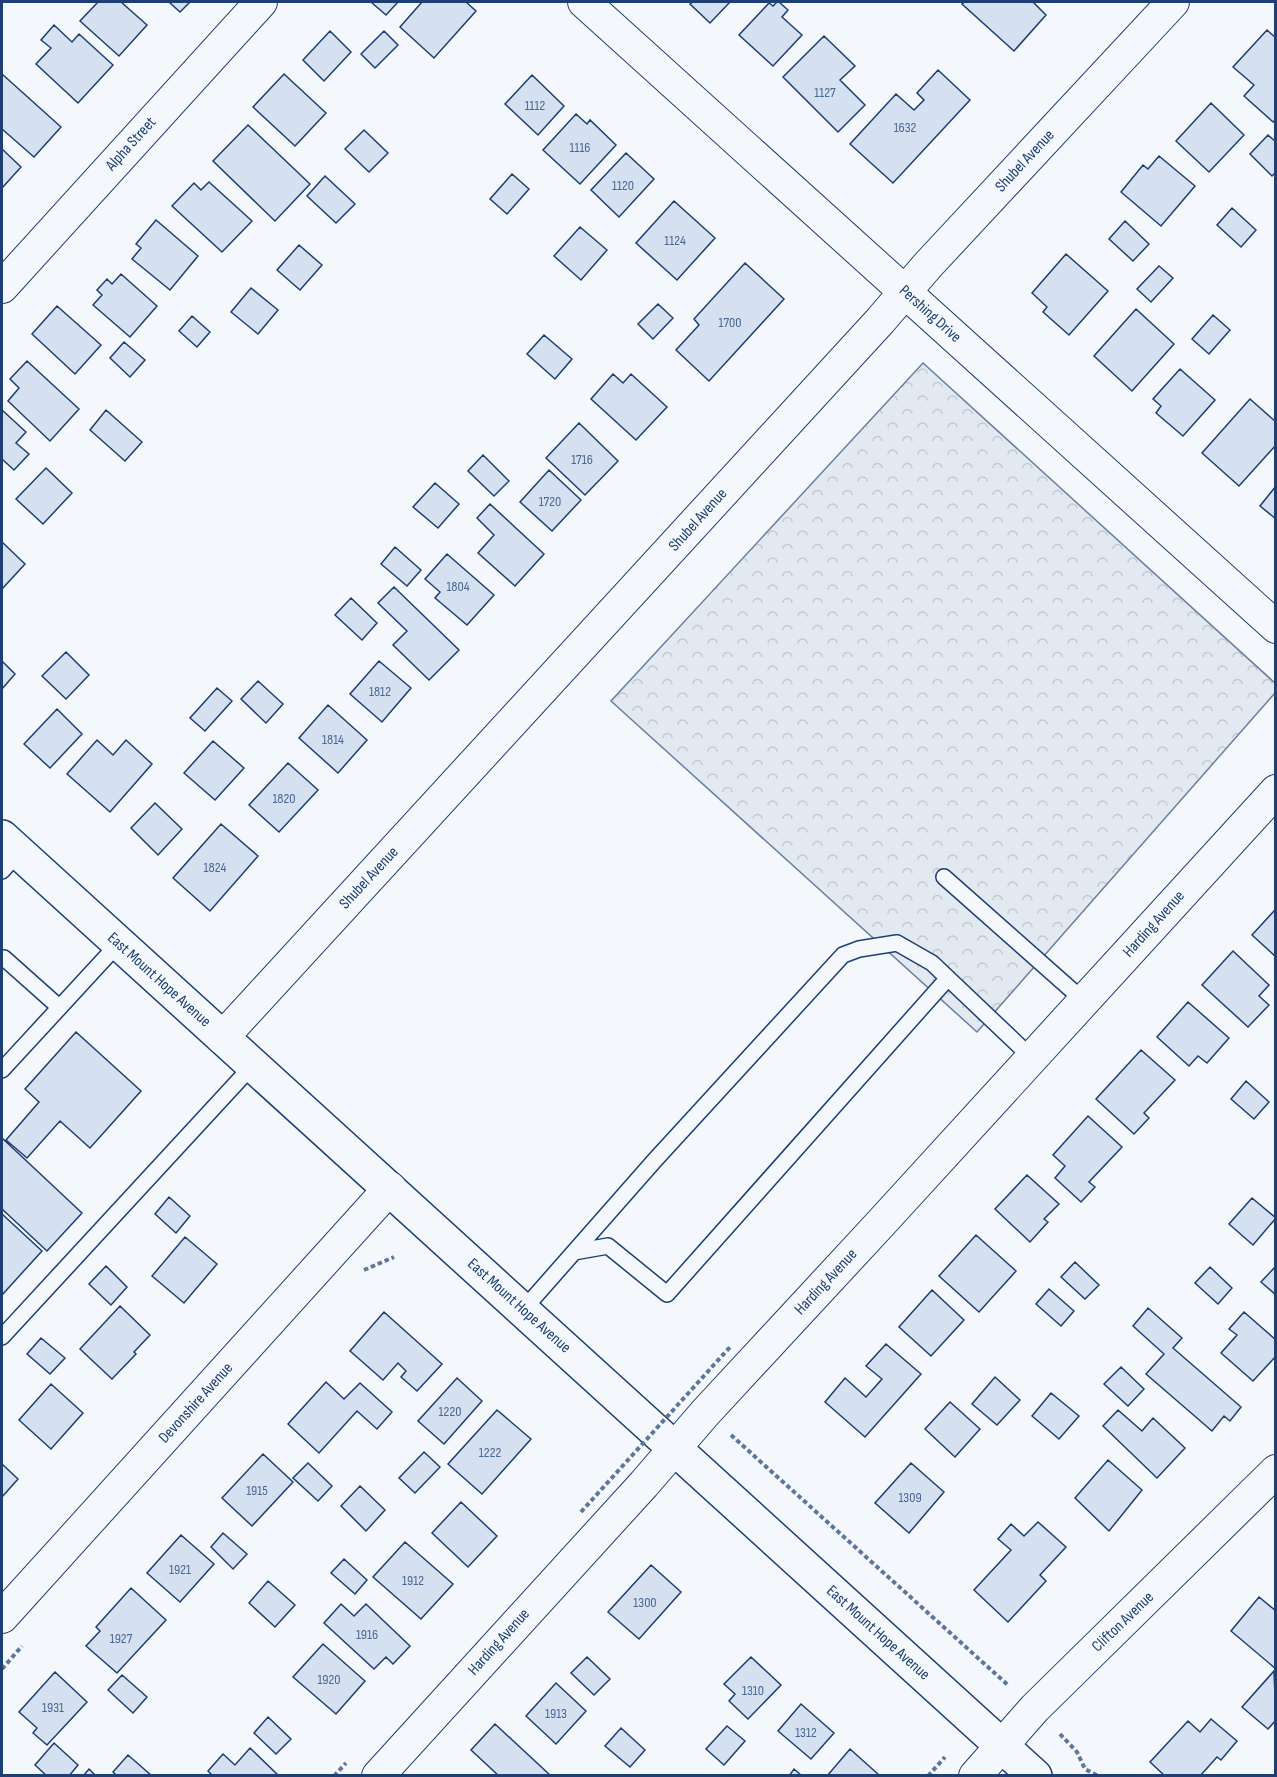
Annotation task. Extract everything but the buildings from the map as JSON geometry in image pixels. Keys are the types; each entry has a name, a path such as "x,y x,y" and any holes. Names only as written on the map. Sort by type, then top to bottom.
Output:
{"street":[{"name":"Alpha Street","path":"2,287 261,2"},
{"name":"Pershing Drive","path":"584,2 1275,627"},
{"name":"Shubel Avenue","path":"222,1038 1173,2"},
{"name":"Harding Avenue","path":"378,1776 705,1413 1275,791"},
{"name":"East Mount Hope Avenue","path":"7,854 118,943 1035,1776"},
{"name":"Devonshire Avenue","path":"2,1617 390,1188"},
{"name":"Clifton Avenue","path":"975,1776 1035,1708 1275,1471"}],"lane":[{"path":"944,877 1084,1001"},
{"path":"2,1070 118,943"},
{"path":"523,1310 655,1160 843,955 859,949 897,943 932,963 1032,1058"},
{"path":"2,960 4,958 59,1007"},
{"path":"574,1252 608,1246 667,1294 948,978"},
{"path":"2,1337 253,1065"}],"path":[{"path":"581,1512 730,1347"},
{"path":"680,1388 1010,1686"},
{"path":"1060,1734 1077,1752 1085,1769 1098,1776"},
{"path":"928,1776 945,1757"}],"green space":[{"path":"923,363 1276,684 1275,693 977,1032 611,701"}]}
